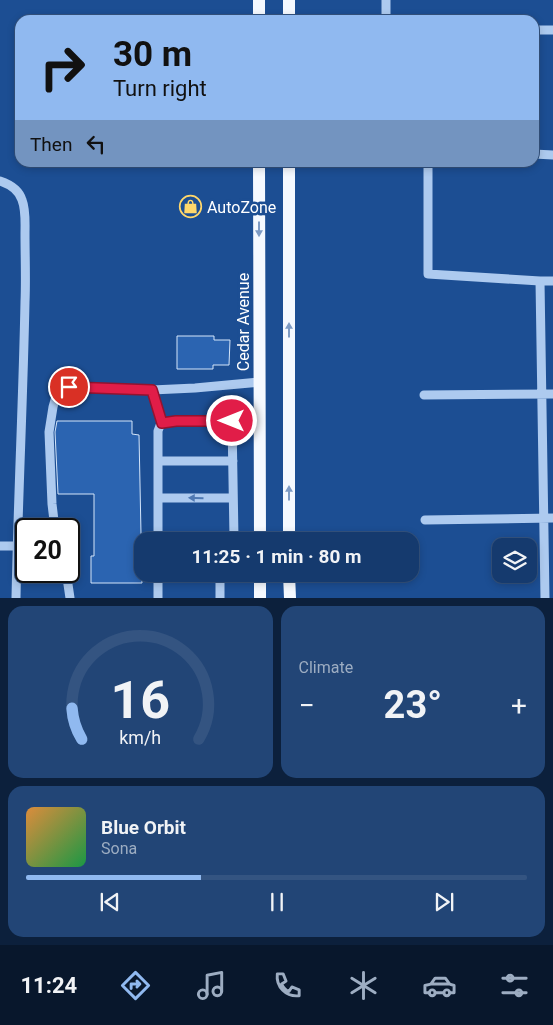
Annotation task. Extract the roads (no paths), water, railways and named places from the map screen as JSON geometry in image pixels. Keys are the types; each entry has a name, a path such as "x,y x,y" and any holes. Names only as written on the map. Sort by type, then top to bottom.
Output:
{"main road":[{"path":"259,0 259,15"},
{"path":"289,0 290,15"},
{"name":"Cedar Avenue","path":"259,167 260,532"},
{"path":"289,167 289,532"},
{"path":"260,582 260,598"},
{"path":"289,582 290,598"}],"lane":[{"path":"386,0 386,15"},
{"path":"539,30 553,30"},
{"path":"539,154 553,155"},
{"path":"428,167 428,274 553,281"},
{"path":"0,181 16,190 22,200 25,216 24,375 18,518"},
{"path":"540,281 542,394 549,518 545,598"},
{"path":"54,518 48,432 57,393 69,387 152,390 260,382"},
{"path":"152,390 162,423 158,432 158,532"},
{"path":"424,395 553,394"},
{"path":"162,423 176,421 260,421"},
{"path":"232,421 234,532"},
{"path":"158,462 233,461"},
{"path":"158,498 233,498"},
{"path":"425,520 549,518"},
{"path":"0,546 15,546"},
{"path":"158,582 158,598"},
{"path":"220,582 220,598"},
{"path":"16,583 16,598"},
{"path":"68,583 70,598"}],"place":[{"name":"AutoZone","path":"191,207"}]}
